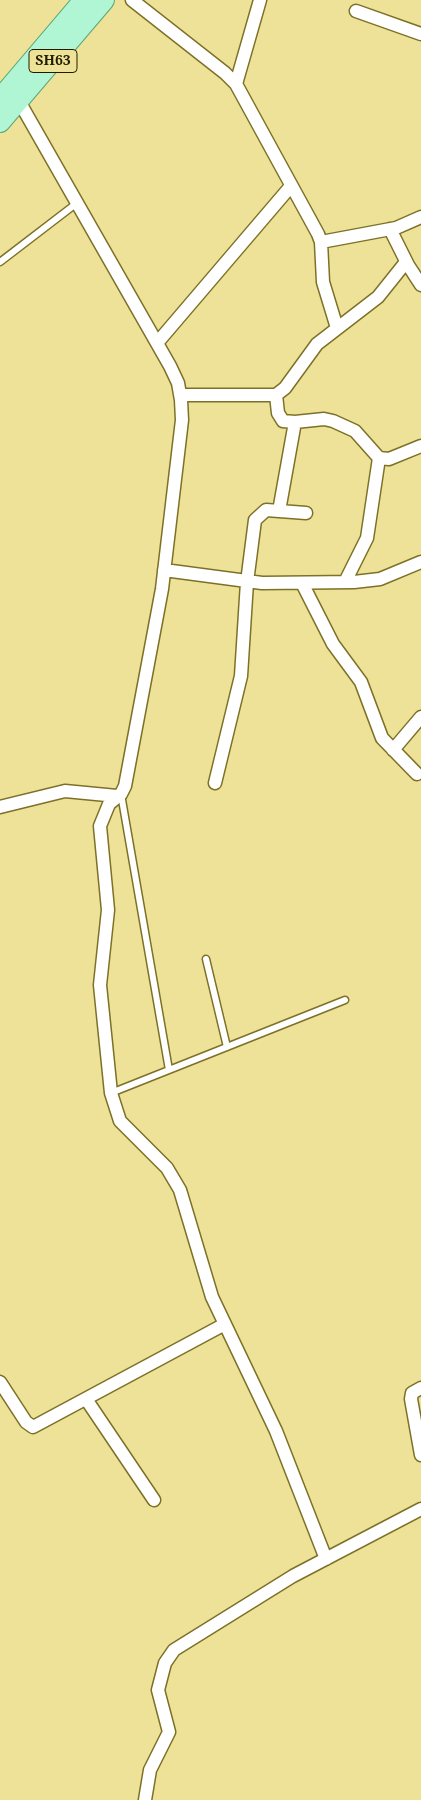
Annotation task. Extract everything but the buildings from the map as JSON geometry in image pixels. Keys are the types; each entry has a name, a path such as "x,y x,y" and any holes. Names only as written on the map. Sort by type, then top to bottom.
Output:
{"main road":[{"name":"SH63","path":"0,122 10,96 84,0"},
{"name":"SH63","path":"10,96 104,0"}],"street":[{"path":"132,0 225,73 236,84 321,242 321,275 338,328"},
{"path":"236,84 257,2"},
{"path":"356,11 421,34"},
{"path":"10,96 77,204 157,344 178,383 180,395 182,420 164,570 127,777 119,795 106,809 100,826 108,910 100,985 111,1093 120,1121 174,1178 180,1190 212,1297 279,1438 326,1559"},
{"path":"157,344 292,186"},
{"path":"321,242 390,229 409,224 421,217"},
{"path":"390,229 406,262 421,285"},
{"path":"180,395 276,395 285,388 317,344 378,297 406,262"},
{"path":"276,395 280,418 287,422 314,419 333,421 355,431 379,458 389,459 421,446"},
{"path":"279,511 295,422"},
{"path":"345,582 367,538 379,458"},
{"path":"215,783 241,676 247,582 255,520 266,510 306,513"},
{"path":"164,570 247,582 345,582 380,579 421,562"},
{"path":"302,583 333,644 361,682 382,738 417,774"},
{"path":"393,750 421,717"},
{"path":"0,807 65,791 119,795"},
{"path":"0,1382 26,1422 33,1427 225,1324"},
{"path":"421,1388 412,1394 411,1399 421,1455"},
{"path":"86,1399 154,1500"},
{"path":"146,1800 150,1770 169,1732 158,1690 168,1657 180,1644 326,1559 421,1509"}],"lane":[{"path":"0,262 77,204"},
{"path":"119,795 169,1070"},
{"path":"206,959 227,1047"},
{"path":"111,1093 345,1000"}]}
